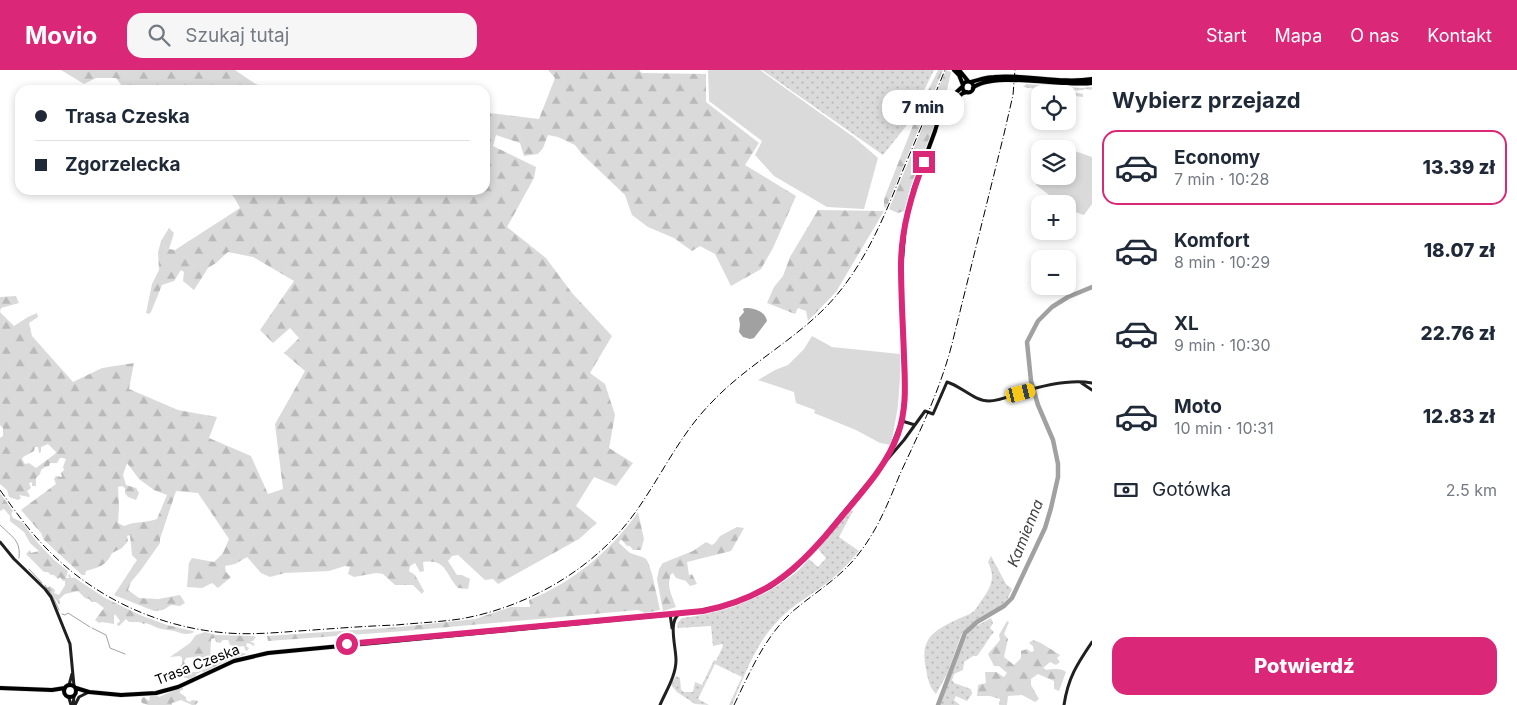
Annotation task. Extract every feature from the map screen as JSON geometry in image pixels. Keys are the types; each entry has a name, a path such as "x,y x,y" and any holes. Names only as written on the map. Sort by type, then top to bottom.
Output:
{"main road":[{"path":"954,70 959,75 967,92"},
{"path":"959,70 974,88"},
{"path":"941,115 946,102 963,86 970,82 994,76 1092,79"},
{"path":"941,115 948,105 963,93 971,91 986,82 996,80 1092,83"},
{"name":"Trasa Czeska","path":"67,686 89,692 133,695 163,691 234,661 272,652 712,609 745,599 766,589 789,574 823,538 885,461 898,434 906,393 901,273 904,232 914,188 941,115"},
{"path":"52,690 67,686"},
{"path":"64,693 67,686"},
{"path":"0,688 52,690 73,696 75,687"},
{"name":"Trasa Czeska","path":"73,696 89,692"}],"street":[{"path":"885,461 898,448 925,410 933,414 947,382 953,383 986,401 1002,399 1043,387 1080,382 1092,383"},
{"path":"1080,382 1092,390"},
{"path":"902,421 915,424"},
{"path":"0,542 51,597 70,642 75,687"},
{"path":"674,623 676,616 680,613"},
{"path":"660,705 675,670 676,662 674,623 673,616 670,614"},
{"path":"670,614 674,631"},
{"path":"1064,705 1066,690 1072,673 1092,642"},
{"path":"67,686 73,668"},
{"path":"73,705 79,697 89,692"},
{"path":"73,696 73,705"}],"green space":[{"path":"61,70 235,70 258,85 121,85 116,78 96,78 84,84"},
{"path":"548,70 639,70 642,73 706,74 706,102 759,143 745,165 796,196 773,248 761,269 731,286 715,254 700,246 692,251 674,238 648,227 632,215 625,195 575,145 558,137 548,135 543,148 538,154 524,156 520,143 496,135 493,146 536,167 534,178 507,227 546,258 572,293 612,336 590,373 605,384 615,415 609,448 633,463 616,486 594,477 576,506 597,523 579,539 498,584 493,579 485,580 458,555 452,556 448,561 457,575 470,579 468,589 458,588 445,569 437,563 423,562 424,571 420,572 415,563 410,566 409,571 415,575 424,591 422,594 413,585 395,585 383,574 376,573 354,577 348,574 350,567 345,566 329,571 285,573 270,577 261,573 247,557 235,564 225,566 226,572 231,577 218,588 212,583 202,588 187,587 189,563 192,558 214,562 223,553 229,539 198,493 176,491 160,543 131,582 128,590 139,598 158,599 180,595 185,603 180,606 171,605 163,610 154,611 114,595 137,560 132,555 130,535 127,536 128,541 122,548 112,553 102,565 86,571 85,575 82,575 44,540 41,533 21,510 56,484 54,479 56,476 62,477 61,473 64,470 63,467 66,459 60,458 57,463 50,463 49,466 41,470 36,478 36,486 32,486 32,482 29,483 31,488 27,491 29,497 19,495 21,498 18,500 9,497 7,490 0,484 0,438 3,436 3,428 0,425 0,312 14,326 37,313 38,317 29,323 32,336 73,382 102,368 134,363 129,389 178,410 217,417 209,438 251,456 268,494 283,489 275,424 305,371 284,353 299,338 290,328 273,343 260,330 294,281 253,257 228,252 208,268 194,290 183,281 184,272 181,270 174,281 162,285 151,312 149,314 146,313 152,284 159,270 158,252 161,241 169,228 174,233 169,249 175,250 240,208 232,195 490,195 490,113 539,119 555,78","holes":["48,444 56,452 36,468 29,463 25,464 22,459 34,451 35,447 38,447 39,453 41,452 41,447","127,463 139,479 154,490 167,495 157,519 124,526 118,523 118,487 122,486 125,488 125,493 128,497 136,500 139,493 136,488 126,485 123,475"]},
{"path":"708,70 760,70 855,138 878,158 864,209 827,207 774,176 755,155 762,141 709,101"},
{"path":"762,70 934,70 907,125 883,155"},
{"path":"938,70 943,70 886,208 884,207 884,199 921,105"},
{"path":"946,70 951,72 946,95 910,188 904,211 898,213 889,209"},
{"path":"1026,84 1040,85 1031,85 1031,88 1023,87"},
{"path":"1092,87 1092,90 1076,90 1076,88"},
{"path":"1076,93 1083,94 1083,97 1076,96"},
{"path":"1076,151 1092,157 1092,204 1084,215 1076,212 1076,195 1049,195 1036,185 1076,185"},
{"path":"818,210 884,211 836,292 808,321 806,311 798,308 795,314 767,303 774,287 783,276 790,257"},
{"path":"16,296 19,303 1,308 0,312 0,297"},
{"path":"812,336 832,347 900,354 898,406 891,445 880,443 856,430 814,413 815,410 796,403 794,392 758,380 788,365 804,349"},
{"path":"0,493 13,511 11,514 13,518 22,522 37,542 54,560 68,571 66,578 69,578 68,575 70,574 71,578 75,578 105,598 140,615 194,632 184,634 145,623 129,622 126,619 119,626 117,624 120,621 115,614 114,624 99,623 95,620 104,608 96,602 85,598 78,591 65,594 59,599 59,604 47,588 50,586 55,590 54,593 59,595 65,585 65,581 60,577 58,579 48,572 44,572 26,554 30,550 31,553 39,551 30,543 24,532 10,521 10,516 4,509 0,511"},
{"path":"851,510 853,511 839,537 859,551 832,579 781,617 761,642 732,705 729,705 742,677 715,664 698,699 709,705 695,704 677,692 671,685 676,676 680,678 681,690 684,692 693,692 695,682 702,685 723,646 722,644 713,646 711,626 678,628 681,619 739,605 766,593 790,577 809,559 818,567 826,558 818,549"},
{"path":"638,512 644,539 641,550 633,550 622,540 619,543 630,553 645,558 648,562 660,610 645,613 638,610 268,641 267,636 400,627 475,619 511,607 530,607 529,600 561,584 590,564 616,540"},
{"path":"737,527 744,528 731,551 687,562 689,575 692,574 697,584 690,586 686,581 676,578 673,573 671,574 669,587 676,607 663,611 657,579 659,569 663,563 693,551 706,542 712,545 720,536"},
{"path":"991,556 1006,584 1012,589 1008,598 1001,606 975,621 962,633 947,674 936,694 930,686 924,658 927,642 936,631 976,609 991,582 992,573 988,562"},
{"path":"991,618 993,623 990,628 994,632 977,656 973,656 964,662 963,670 954,674 952,680 954,683 971,689 972,694 967,701 956,696 954,700 960,705 940,705 965,638 971,629"},
{"path":"1007,621 1009,622 1004,634 1008,639 1004,657 1014,665 1021,658 1021,651 1027,649 1031,652 1034,651 1033,646 1029,643 1033,640 1041,643 1060,655 1057,658 1060,662 1056,665 1050,662 1043,668 1047,670 1059,669 1066,672 1059,691 1054,689 1054,681 1038,674 1031,679 1031,685 1039,699 1035,702 1022,695 1008,696 1007,705 999,705 1000,699 990,696 977,696 978,685 986,683 985,672 996,672 1004,677 1007,673 999,666 994,666 988,654 1000,640 999,635"},
{"path":"205,632 216,635 253,636 256,637 253,641 250,641 255,644 253,646 247,643 246,646 249,648 247,651 244,646 230,645 228,640 223,640 220,643 216,642 215,638 211,639 210,661 207,662 200,656 186,658 184,661 187,672 198,672 235,653 247,654 222,663 203,673 202,671 189,679 178,678 177,675 182,674 182,672 176,671 182,664 182,658 180,656 170,657 190,643 196,635"},
{"path":"182,687 183,689 180,693 190,702 192,700 198,701 196,705 181,700 172,703 172,705 148,705 141,701 144,697 149,701 150,696 156,695 159,697"}],"shaded area":[{"path":"745,308 759,311 767,321 754,338 750,339 743,337 739,332 739,318"}],"waterway":[{"name":"Kamienna","path":"938,705 965,633 977,622 1004,606 1012,598 1045,528 1051,508 1058,477 1058,464 1053,440 1038,405 1031,381 1027,342 1038,321 1052,307 1068,297 1092,287"},
{"path":"0,525 17,543 19,558"},
{"path":"29,569 42,583"},
{"path":"45,585 59,610"},
{"path":"62,614 68,613 90,627"},
{"path":"92,628 106,635 110,648 125,654"}],"railway":[{"path":"0,490 41,543 85,581 126,606 170,623 193,628 217,632 253,634 436,622 484,614 530,597 574,572 612,540 639,507 688,430 712,402 739,377 811,321 838,293 861,260 880,225 945,70"},
{"path":"734,705 773,633 792,612 845,569 866,543 883,514 922,426 942,378 952,344 1013,95 1015,70"}],"route":[{"path":"347,644 703,611 745,599 770,587 789,574 804,560 880,469 892,450 898,434 904,414 906,393 901,259 909,207 924,162"}]}
